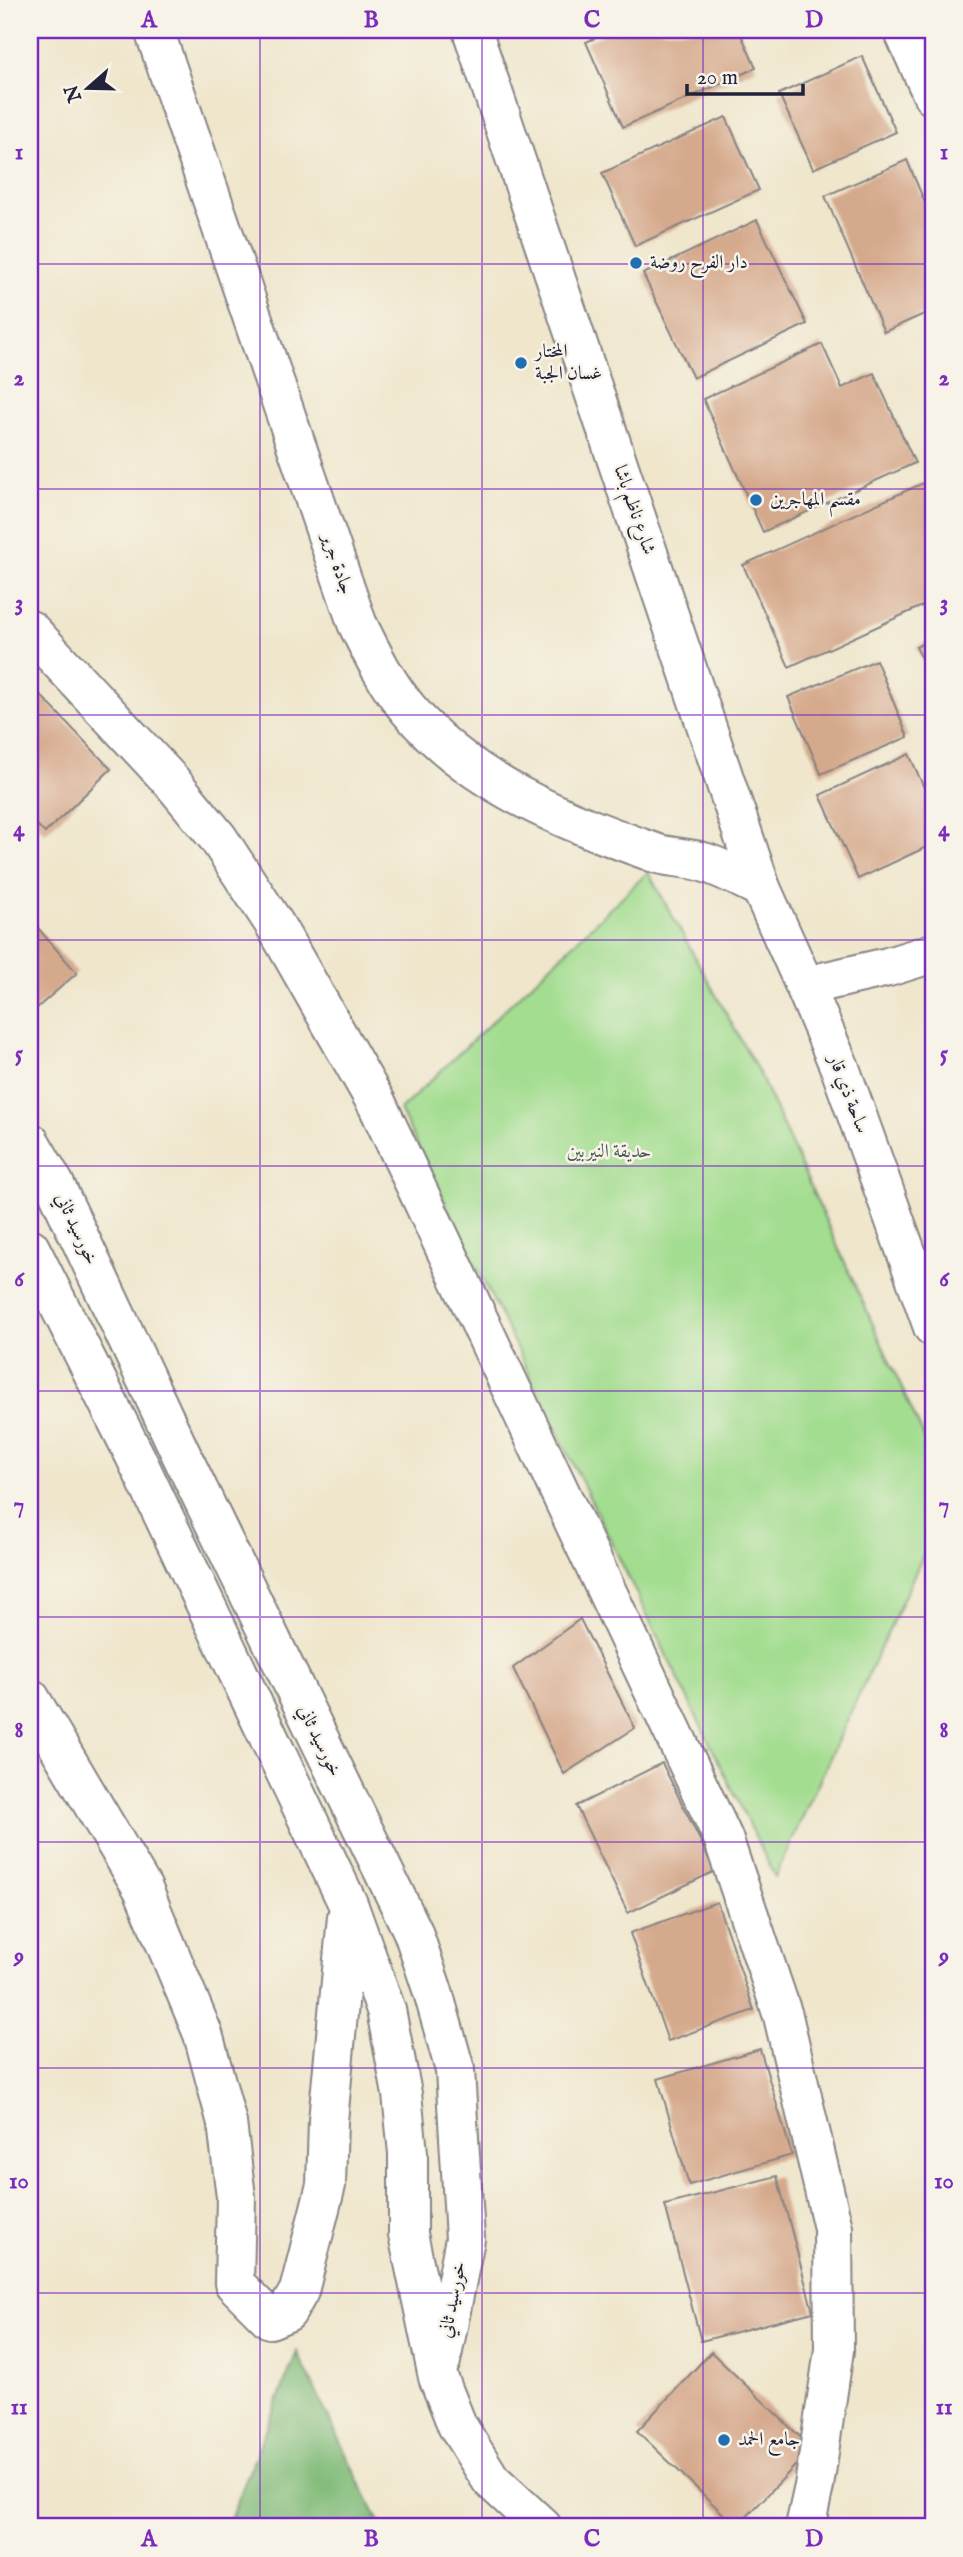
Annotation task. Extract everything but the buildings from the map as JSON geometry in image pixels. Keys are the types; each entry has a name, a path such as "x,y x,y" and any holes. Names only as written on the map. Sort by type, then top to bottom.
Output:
{"street":[{"name":"جادة جرير","path":"154,30 357,623 379,668 409,710 443,746 483,777 527,801 659,854 705,862 761,888"},
{"name":"شارع ناظم باشا","path":"472,30 761,888 804,986"},
{"path":"902,30 933,96"},
{"path":"30,630 172,782 218,838 275,925 377,1104 723,1838 783,2016 833,2228 834,2350 814,2486 805,2527"},
{"path":"804,986 888,967 933,953"},
{"name":"ساحة ذي قار","path":"804,986 840,1068 933,1327"},
{"name":"خورسيد ثاني","path":"30,1142 54,1182 181,1454 413,1932 455,2070 465,2239 438,2377"},
{"name":"خورسيد ثاني","path":"30,1248 146,1481 348,1904 386,2010 408,2153 408,2234 438,2377 457,2425 491,2480 541,2527"},
{"path":"30,1698 143,1889 203,2034 228,2123 236,2197 234,2283 270,2319 287,2312 299,2291 326,2185 328,2121 348,1904"}],"green space":[{"name":"حديقة النيربين","path":"648,872 758,1071 933,1457 933,1534 775,1877 400,1110"},
{"path":"297,2352 381,2527 227,2527"}],"place":[{"name":"دار الفرح روضة","path":"636,263"},
{"name":"المختار غسان الجبة","path":"521,363"},
{"name":"مقسم المهاجرين","path":"756,500"},
{"name":"جامع الحمد","path":"724,2440"}]}
